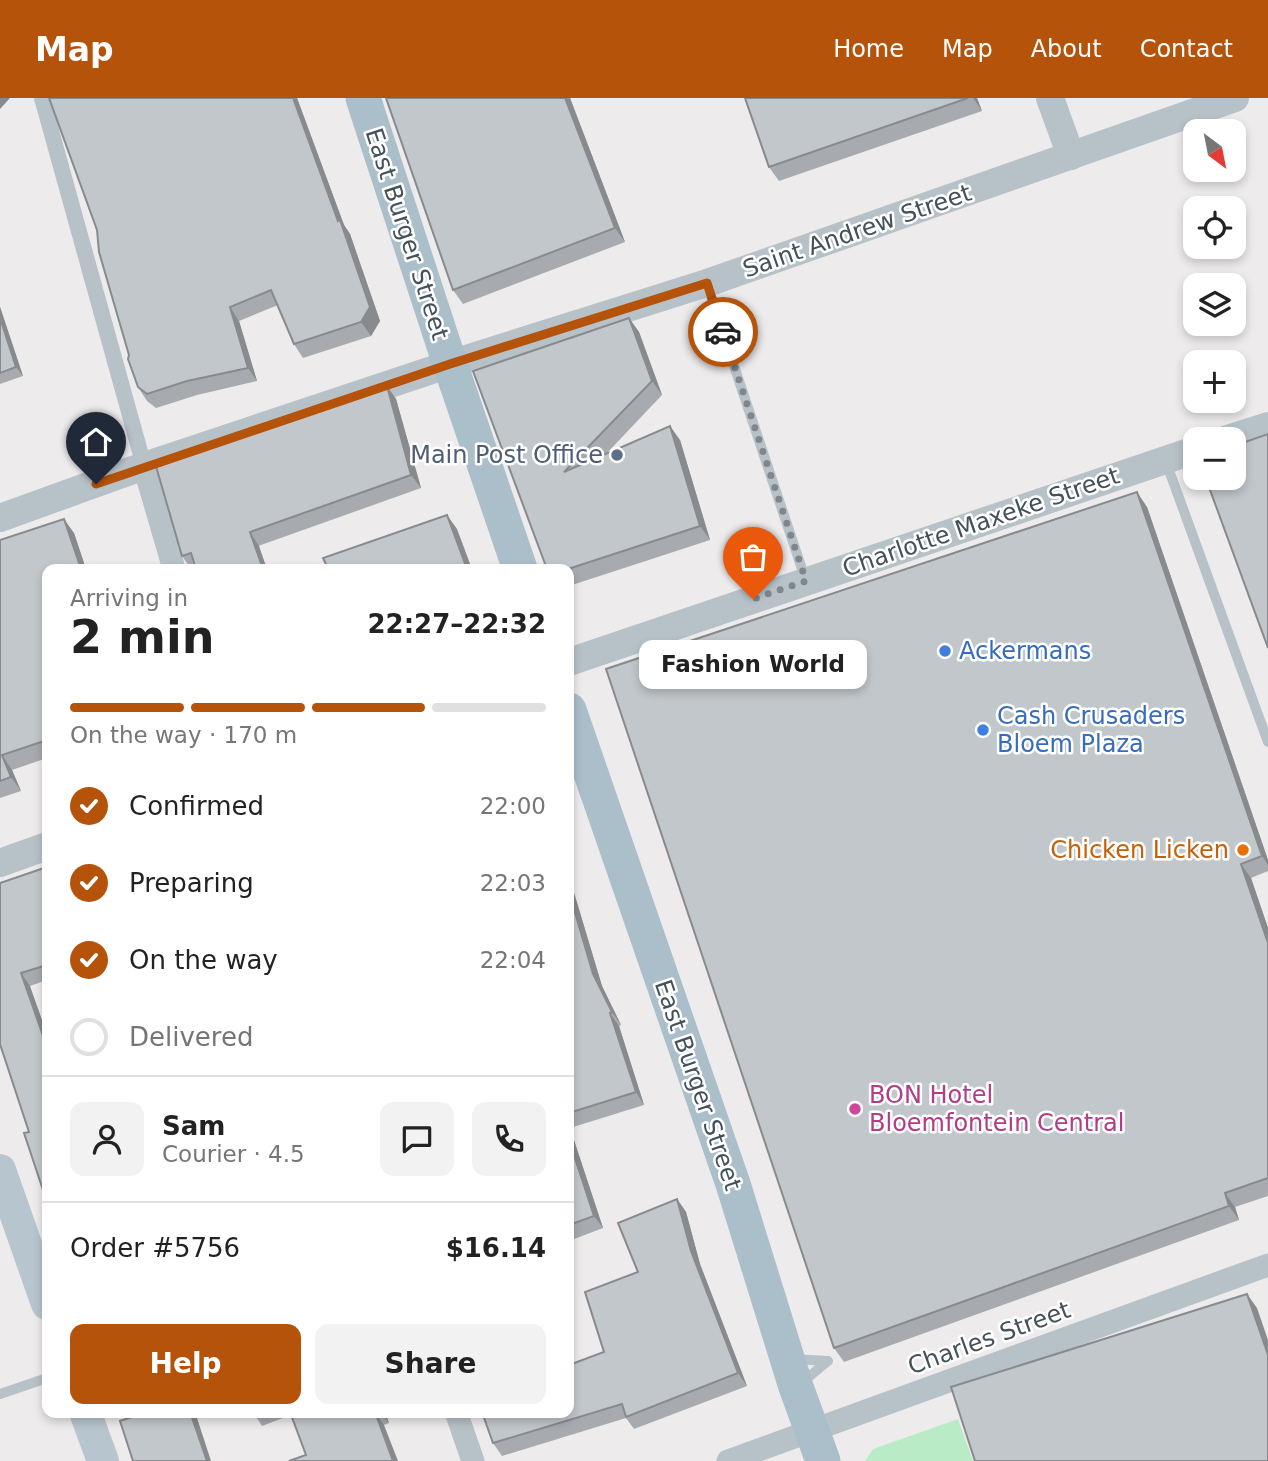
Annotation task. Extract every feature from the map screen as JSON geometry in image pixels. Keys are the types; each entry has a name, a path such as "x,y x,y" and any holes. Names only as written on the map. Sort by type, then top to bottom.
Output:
{"main road":[{"name":"East Burger Street","path":"363,98 518,564"},
{"name":"East Burger Street","path":"574,724 733,1184 792,1373 818,1446"},
{"path":"0,1170 42,1290"},
{"path":"87,1418 103,1461"}],"street":[{"path":"42,98 173,564"},
{"path":"1050,98 1071,156"},
{"name":"Saint Andrew Street","path":"0,518 144,466 450,364 707,283 1235,98"},
{"path":"1246,433 1268,426"},
{"name":"Charlotte Maxeke Street","path":"574,660 1183,454"},
{"path":"0,863 42,848"},
{"name":"Charles Street","path":"728,1461 818,1446 1268,1265"},
{"path":"458,1418 473,1461"}],"lane":[{"path":"707,283 806,581"},
{"path":"1165,460 1268,742"},
{"path":"0,1394 42,1380"}],"green space":[{"path":"958,1419 973,1461 865,1461 873,1449"}],"building":[{"path":"49,98 293,98 370,307 361,322 294,344 271,290 230,307 248,368 187,381 147,394 138,387 128,359 99,252 97,230"},
{"path":"386,98 565,98 615,228 453,290"},
{"path":"745,98 968,98 769,167"},
{"path":"0,318 16,367 0,373"},
{"path":"629,318 652,381 564,472 670,426 700,526 574,567 574,564 545,564 473,371"},
{"path":"387,386 411,475 250,532 261,564 194,564 191,553 182,556 155,463"},
{"path":"1268,434 1268,648 1210,490 1246,490 1246,442"},
{"path":"1137,492 1262,856 1241,864 1268,943 1268,1178 1225,1193 1229,1206 834,1348 606,669"},
{"path":"447,515 465,564 326,564 323,558"},
{"path":"64,519 79,564 42,564 42,742 2,755 11,777 0,781 0,540"},
{"path":"42,869 42,967 21,973 42,1033 42,1187 24,1133 29,1132 0,1044 0,883"},
{"path":"574,909 593,974 612,1012 610,1013 636,1092 574,1111"},
{"path":"574,1155 594,1216 574,1223"},
{"path":"677,1199 691,1251 738,1373 626,1417 622,1404 493,1443 484,1418 574,1418 574,1363 604,1352 585,1292 638,1272 618,1223"},
{"path":"1247,1294 1268,1355 1268,1461 975,1461 951,1387"},
{"path":"129,1418 192,1418 207,1461 133,1461 120,1421"},
{"path":"292,1418 377,1418 393,1461 289,1461 306,1455"}],"way so far":[{"path":"723,332 806,581 753,599"}],"place":[{"name":"Main Post Office","path":"617,455"},
{"name":"Fashion World","path":"753,599"},
{"name":"Ackermans","path":"945,651"},
{"name":"Cash Crusaders Bloem Plaza","path":"983,730"},
{"name":"Chicken Licken","path":"1243,850"},
{"name":"BON Hotel Bloemfontein Central","path":"855,1109"}],"route":[{"path":"96,484 450,364 707,283 723,332"}]}
